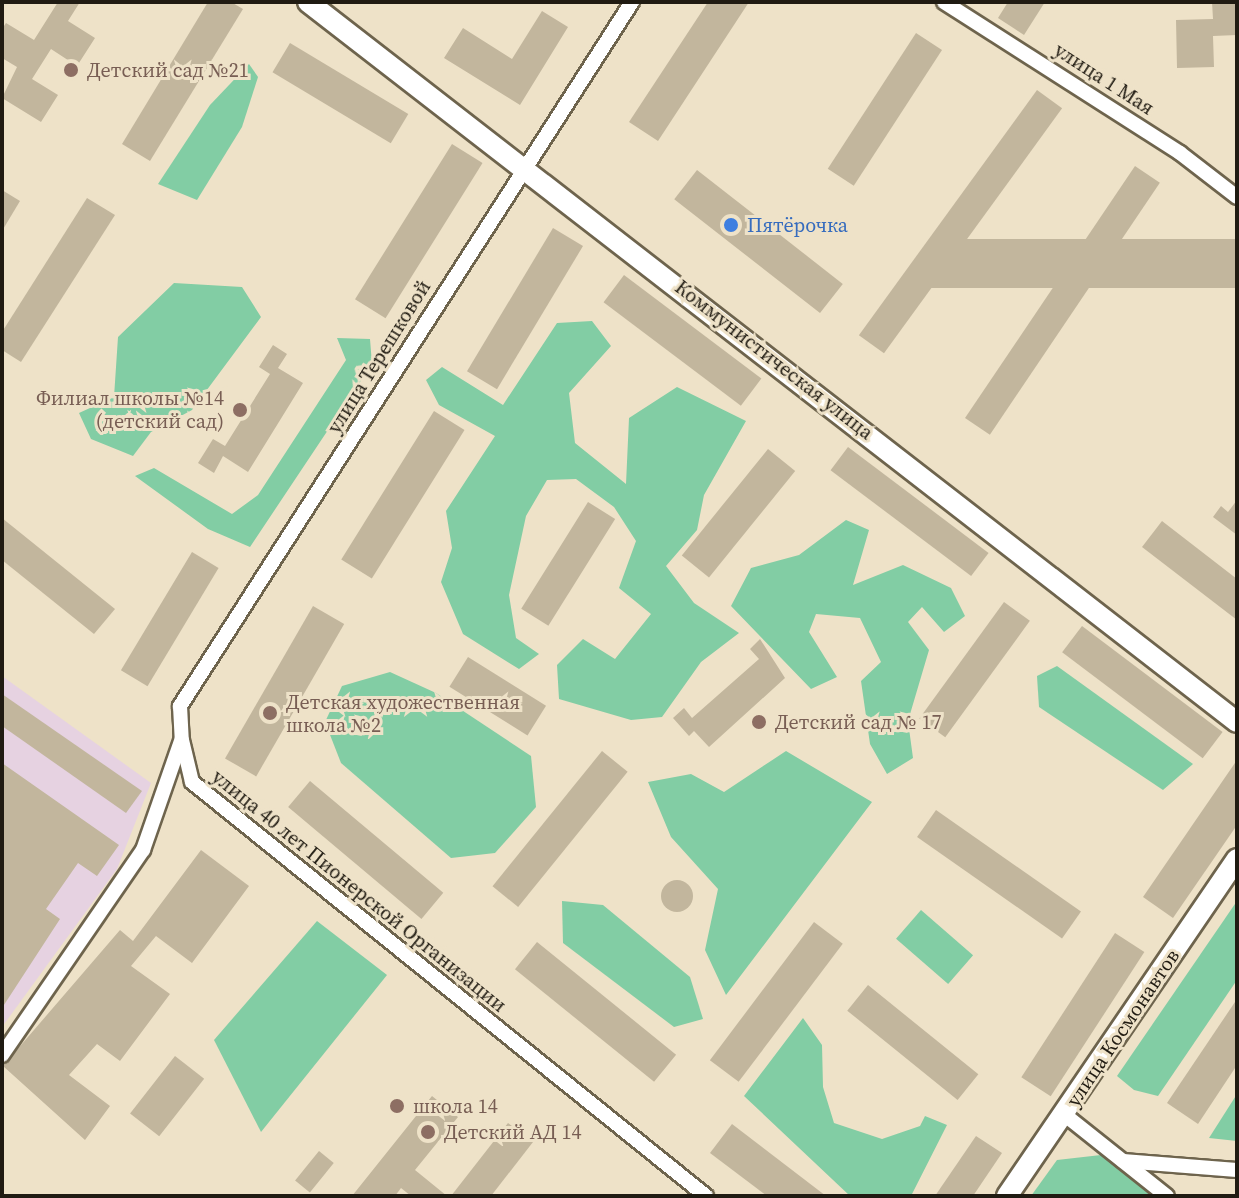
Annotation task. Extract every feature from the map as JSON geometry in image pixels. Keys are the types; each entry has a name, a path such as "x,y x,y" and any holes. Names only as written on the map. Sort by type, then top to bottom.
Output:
{"street":[{"name":"Коммунистическая улица","path":"308,2 1237,722"},
{"name":"улица Терешковой","path":"182,740 180,706 523,167 632,2"},
{"name":"улица 1 Мая","path":"944,2 1180,153 1237,197"},
{"path":"2,1055 143,850 182,740"},
{"name":"улица 40 лет Пионерской Организации","path":"182,740 192,782 706,1196"},
{"name":"улица Космонавтов","path":"1007,1196 1237,859"},
{"path":"1065,1115 1167,1196"},
{"path":"1123,1161 1237,1170"}],"shaded area":[{"path":"2,676 151,783 117,869 2,1027"}],"green space":[{"path":"249,64 258,77 242,127 197,200 158,184 210,105"},
{"path":"174,283 242,287 261,317 192,410 151,432 133,456 91,439 79,413 114,397 118,337"},
{"path":"592,321 611,346 569,393 575,443 626,484 629,418 677,387 746,421 704,495 697,530 666,566 694,603 739,633 701,662 662,717 631,720 559,699 557,665 583,639 615,659 651,614 619,588 636,541 614,507 576,479 547,480 526,516 509,595 516,638 539,654 519,669 463,634 441,582 452,548 446,511 495,436 439,405 426,380 442,367 503,405 557,323"},
{"path":"337,338 370,339 372,364 250,547 208,529 135,476 154,468 232,514 258,495 346,360"},
{"path":"846,520 869,530 853,585 903,565 951,588 965,616 944,632 922,607 908,622 929,650 908,721 913,758 887,774 870,744 861,681 881,662 860,618 816,614 809,632 837,677 811,689 731,606 751,568 799,555"},
{"path":"1057,666 1193,764 1163,790 1039,707 1037,676"},
{"path":"390,672 436,693 531,756 536,807 495,853 451,858 341,763 325,722 342,686"},
{"path":"786,751 872,802 726,995 705,950 718,889 671,837 648,782 691,774 724,792"},
{"path":"562,901 603,905 690,977 703,1019 674,1027 563,943"},
{"path":"1237,901 1237,980 1158,1096 1134,1090 1117,1076"},
{"path":"921,910 973,955 948,984 896,939"},
{"path":"317,921 387,975 261,1132 214,1040"},
{"path":"803,1018 822,1045 823,1087 834,1123 882,1139 920,1126 925,1116 947,1125 911,1196 850,1196 744,1096"},
{"path":"1237,1094 1237,1141 1209,1138"},
{"path":"1101,1155 1153,1196 1031,1196 1057,1160"}],"building":[{"path":"58,2 80,2 68,21 95,38 77,66 51,49 32,79 58,95 41,122 2,98 17,67 2,58 2,29 6,23 34,40"},
{"path":"208,2 231,2 243,9 150,161 122,144"},
{"path":"708,2 749,2 658,141 629,122"},
{"path":"1008,2 1045,2 1024,35 998,18"},
{"path":"1212,2 1237,2 1237,35 1213,36 1214,67 1177,68 1176,20 1213,19"},
{"path":"542,11 568,27 520,105 444,58 463,28 512,59"},
{"path":"916,33 942,50 854,186 828,169"},
{"path":"290,43 408,114 391,143 272,72"},
{"path":"1037,90 1062,108 884,353 859,335"},
{"path":"452,144 483,163 386,318 355,299"},
{"path":"1135,166 1160,183 990,435 965,418"},
{"path":"697,170 843,284 820,313 674,199"},
{"path":"2,190 20,201 2,231"},
{"path":"87,198 115,215 21,362 2,350 2,332"},
{"path":"553,228 583,246 497,389 467,371"},
{"path":"930,239 1237,239 1237,288 930,288"},
{"path":"624,275 761,379 741,406 604,302"},
{"path":"273,345 287,354 278,368 303,383 248,472 223,456 214,473 198,463 213,439 225,446 270,374 259,367"},
{"path":"434,411 465,430 372,578 341,559"},
{"path":"848,447 989,553 971,576 831,470"},
{"path":"768,449 795,471 709,577 682,555"},
{"path":"1237,500 1237,535 1213,517 1221,506 1228,512"},
{"path":"588,502 615,519 548,626 521,609"},
{"path":"2,518 115,609 94,634 2,560"},
{"path":"1162,521 1237,579 1237,620 1142,547"},
{"path":"192,552 219,568 147,686 121,670"},
{"path":"1004,602 1030,621 945,737 919,718"},
{"path":"313,606 344,624 256,776 225,758"},
{"path":"1082,626 1223,732 1203,758 1062,652"},
{"path":"760,639 785,678 709,747 694,731 689,736 673,718 684,708 692,718 759,659 750,649"},
{"path":"468,657 546,706 527,735 449,687"},
{"path":"2,694 142,791 126,813 2,726"},
{"path":"602,751 628,772 518,907 492,886"},
{"path":"1237,760 1237,825 1173,918 1143,897"},
{"path":"2,763 119,845 97,876 78,863 46,909 60,919 2,1008"},
{"path":"310,781 443,893 421,919 288,807"},
{"path":"936,810 1081,912 1062,939 917,837"},
{"path":"201,850 249,886 192,963 156,936 131,966 170,994 120,1061 97,1044 69,1075 110,1106 85,1140 3,1066 120,930 133,941"},
{"path":"677,880 688,885 693,896 688,907 677,912 666,907 661,896 666,885"},
{"path":"814,922 843,944 739,1082 710,1060"},
{"path":"1115,933 1144,952 1051,1096 1021,1077"},
{"path":"537,942 676,1055 654,1082 515,969"},
{"path":"868,985 978,1074 958,1100 847,1011"},
{"path":"1237,999 1237,1065 1198,1124 1167,1103"},
{"path":"175,1056 204,1079 159,1136 130,1114"},
{"path":"432,1096 458,1117 415,1170 447,1196 411,1196 401,1188 395,1196 352,1196"},
{"path":"508,1123 533,1142 491,1196 451,1196"},
{"path":"732,1124 826,1196 767,1196 710,1153"},
{"path":"976,1136 1002,1153 973,1196 935,1196"},
{"path":"319,1151 334,1163 310,1192 295,1181"}],"place":[{"name":"Детский сад №21","path":"71,70"},
{"name":"Пятёрочка","path":"731,225"},
{"name":"Филиал школы №14 (детский сад)","path":"240,410"},
{"name":"Детская художественная школа №2","path":"270,713"},
{"name":"Детский сад № 17","path":"759,722"},
{"name":"школа 14","path":"397,1106"},
{"name":"Детский АД 14","path":"428,1132"}]}
